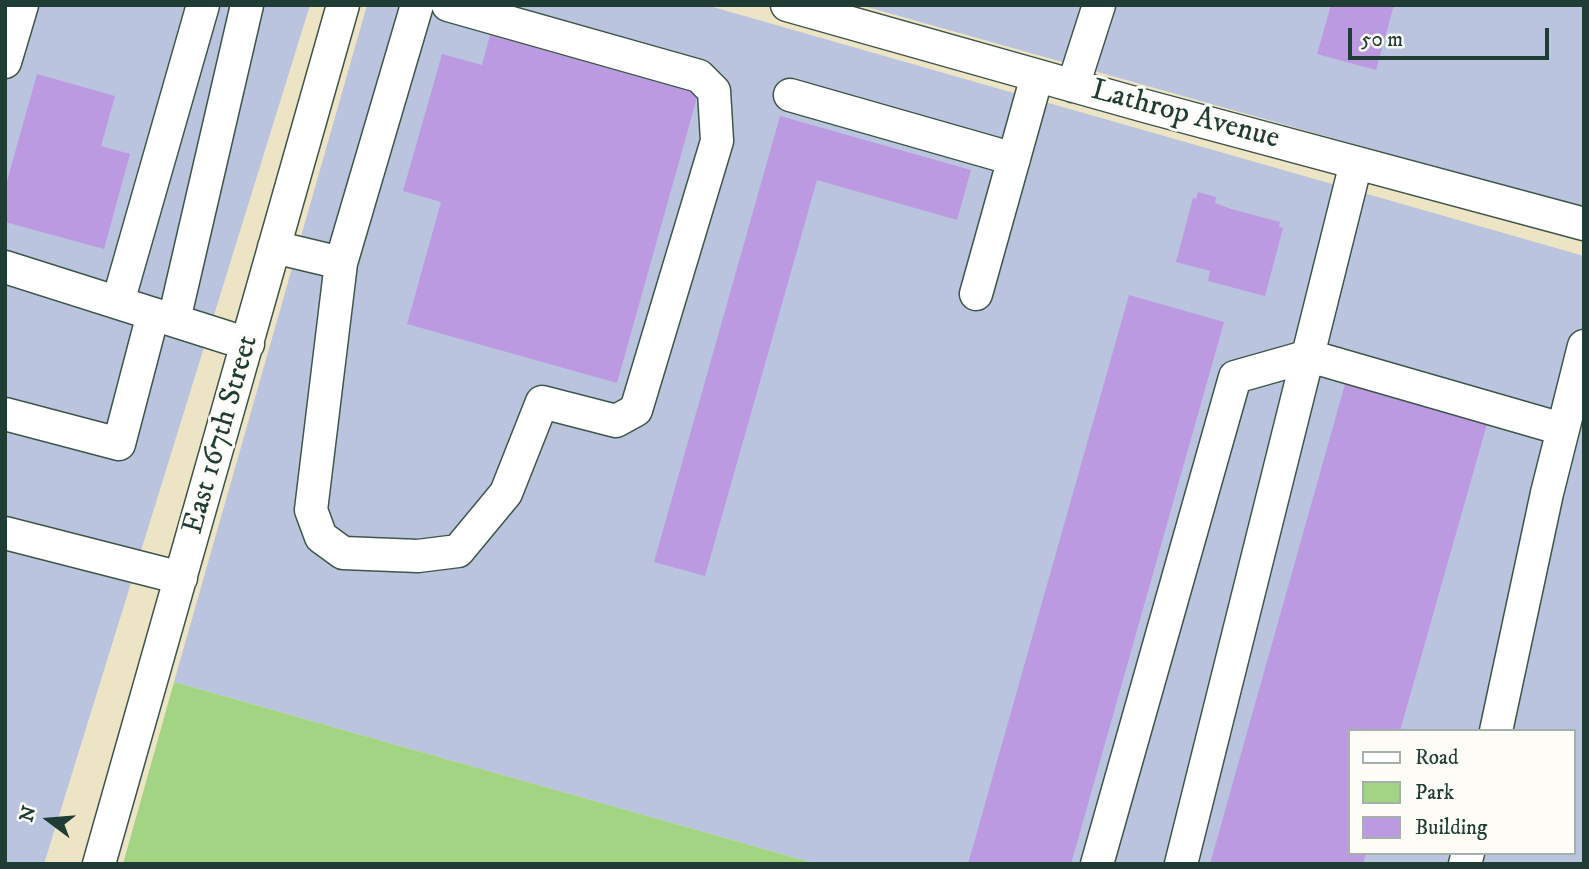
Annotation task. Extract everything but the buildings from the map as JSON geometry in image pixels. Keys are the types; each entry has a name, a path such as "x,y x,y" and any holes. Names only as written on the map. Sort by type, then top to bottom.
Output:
{"street":[{"path":"5,62 22,5"},
{"path":"118,302 203,5"},
{"path":"5,414 119,444 163,317 247,5"},
{"name":"East 167th Street","path":"99,864 343,5"},
{"path":"417,5 341,263 311,510 321,537 343,553 418,555 458,551 506,493 542,402 616,421 636,410 717,141 714,91 699,76 448,5"},
{"name":"Lathrop Avenue","path":"787,5 842,13 1037,76 1584,224"},
{"path":"1073,86 1099,5"},
{"path":"976,294 1037,76"},
{"path":"790,95 1014,159"},
{"path":"1181,864 1356,163"},
{"path":"274,247 341,263"},
{"path":"5,267 248,344"},
{"path":"1496,729 1562,429 1584,345"},
{"path":"1097,864 1235,377 1309,356 1562,429"},
{"path":"5,533 181,578"}],"shaded area":[{"path":"5,5 310,5 44,864 5,864"},
{"path":"367,5 706,5 1584,256 1584,864 817,864 174,682"},
{"path":"860,5 1584,5 1584,209"}],"green space":[{"path":"174,682 817,864 123,864"}]}
